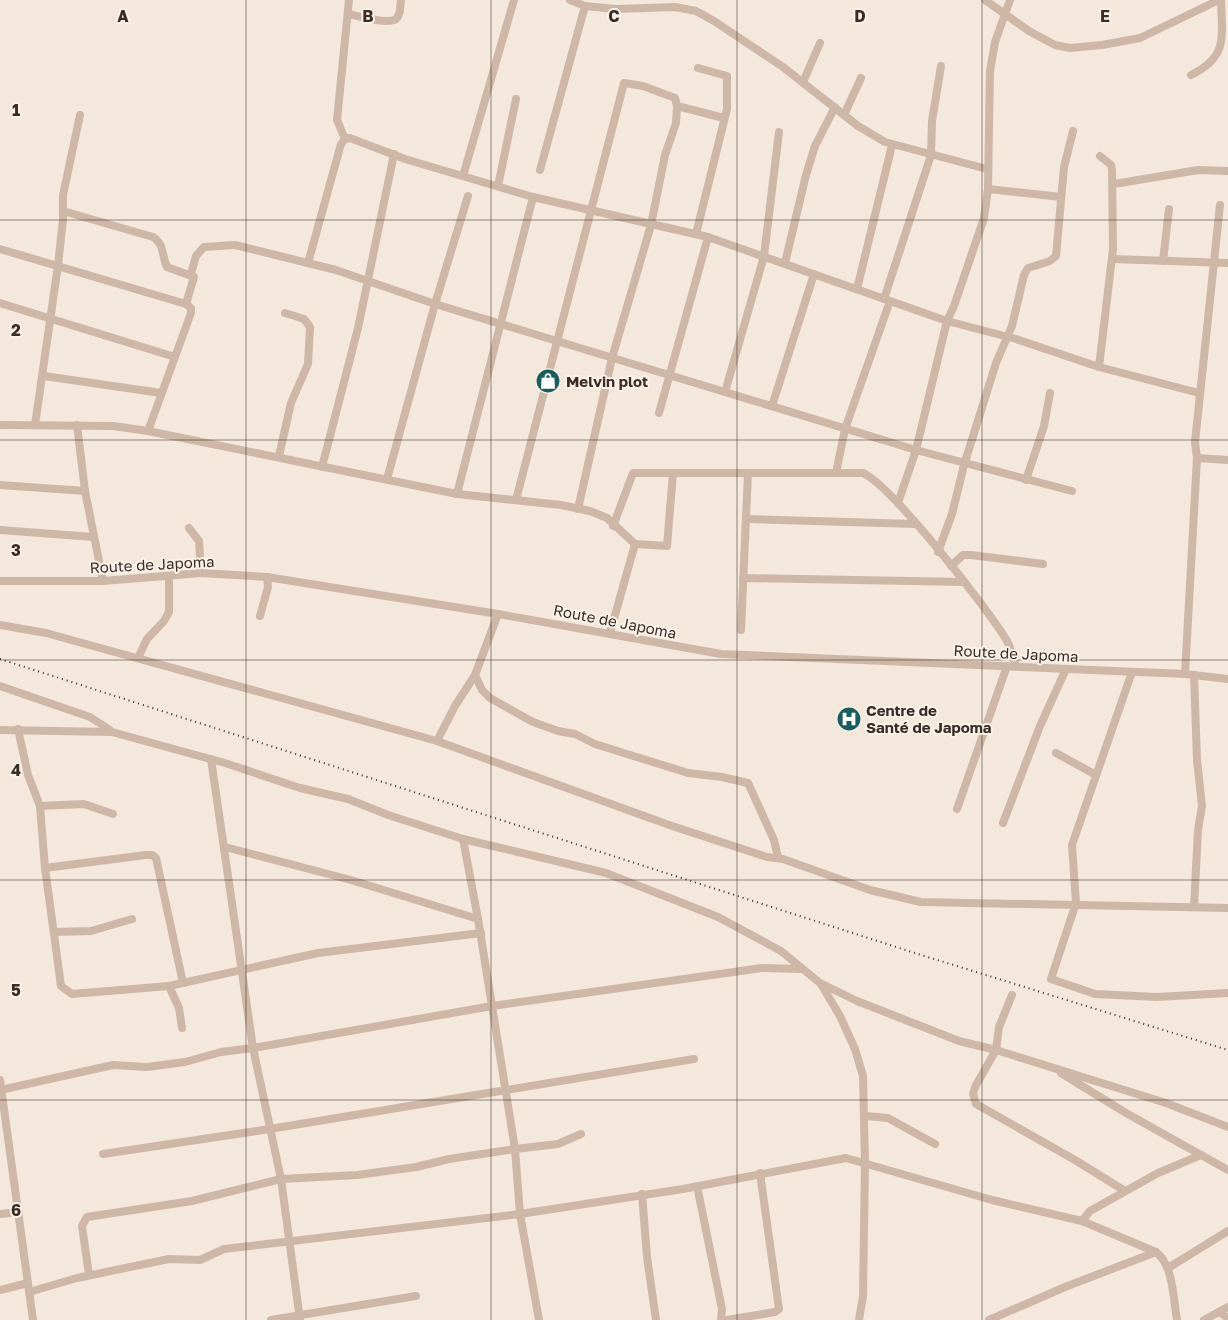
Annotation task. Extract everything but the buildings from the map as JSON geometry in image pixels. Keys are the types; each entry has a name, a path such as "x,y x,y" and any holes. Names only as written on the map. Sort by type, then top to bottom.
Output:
{"street":[{"path":"345,139 336,120 349,0"},
{"path":"348,14 389,22 396,19 399,14 401,0"},
{"path":"463,176 514,0"},
{"path":"570,0 585,6 616,8 660,6 696,11 714,21 803,82 844,114 892,145 987,169"},
{"path":"985,0 1029,31 1055,45 1070,48 1102,45 1140,38 1220,0 1222,40 1218,54 1208,67 1191,75"},
{"path":"898,503 916,450 947,321 984,218 988,189 990,71 995,42 1010,0"},
{"path":"540,170 585,6"},
{"path":"803,82 820,43"},
{"path":"836,473 845,429 931,155 932,121 941,66"},
{"path":"696,234 728,100 727,76 698,68"},
{"path":"844,114 861,78"},
{"path":"516,500 590,209 608,154 624,83 666,93 675,98 677,106 676,123 665,155 650,225 612,358 578,509"},
{"path":"498,186 516,99"},
{"path":"677,106 724,118"},
{"path":"785,263 806,175 816,146 834,107"},
{"path":"35,425 44,376 58,265 63,195 80,116"},
{"path":"938,552 952,514 964,464 996,363 1012,326 1024,275 1028,268 1050,261 1056,256 1061,197 1073,131"},
{"path":"725,392 764,256 779,132"},
{"path":"308,263 341,144 345,139 350,138 394,154 533,197 708,237 947,321 1007,336 1099,367 1199,393"},
{"path":"857,289 892,145"},
{"path":"322,467 358,328 366,281 394,154"},
{"path":"1099,367 1112,259 1114,184 1111,164 1100,156"},
{"path":"1114,184 1198,170 1228,172"},
{"path":"988,189 1061,197"},
{"path":"388,479 435,304 468,196"},
{"path":"457,494 533,197"},
{"path":"1186,674 1196,458 1195,442 1220,205"},
{"path":"1163,261 1169,209"},
{"path":"62,211 153,237 163,247 166,267 191,274 195,281 186,304"},
{"path":"659,413 708,237"},
{"path":"191,274 196,256 204,247 235,245 308,263 435,304 671,374 916,450 1072,491"},
{"path":"0,249 186,304 191,308 191,313 148,431"},
{"path":"1112,259 1228,263"},
{"path":"772,406 814,274"},
{"path":"0,302 175,357"},
{"path":"280,456 291,404 308,364 310,327 304,319 285,313"},
{"path":"44,376 161,393"},
{"path":"1026,480 1044,426 1050,393"},
{"path":"0,425 113,426 148,431 228,446 238,450 280,456 322,467 457,494 578,509 600,514 607,518 613,526 635,544 667,546 673,473"},
{"path":"77,425 85,491 103,581"},
{"path":"1196,458 1228,460"},
{"path":"613,526 632,473 863,473 870,476 898,503 964,582 1008,642 1016,666"},
{"path":"741,630 748,473"},
{"path":"0,485 85,491"},
{"path":"746,519 915,524"},
{"path":"189,528 199,541 201,573"},
{"path":"0,530 94,537"},
{"path":"610,633 635,544"},
{"path":"951,566 963,555 1043,564"},
{"name":"Route de Japoma","path":"0,581 103,581 201,573 267,577 498,614 721,654 1186,674 1228,679"},
{"path":"138,658 147,640 164,621 169,612 171,599 169,576"},
{"path":"260,616 268,588 267,577"},
{"path":"743,578 964,582"},
{"path":"437,741 455,706 474,676 498,614"},
{"path":"0,625 46,633 437,741 672,826 767,857 778,857 837,880 921,902 1076,903 1228,908"},
{"path":"958,810 987,718 1007,666"},
{"path":"1003,823 1040,726 1066,669"},
{"path":"1132,672 1072,845 1076,903 1051,979 1095,994 1157,997 1228,993"},
{"path":"1194,675 1197,760 1202,806 1198,830 1194,907"},
{"path":"474,676 482,690 490,698 533,722 558,731 575,734 595,744 688,773 722,777 748,783 774,840 778,857"},
{"path":"0,686 90,717 112,732"},
{"path":"18,729 28,774 40,806 45,868 61,986 72,994 169,986 318,953 481,933"},
{"path":"0,730 112,732 211,759 300,788 348,799 388,815 463,839 606,873 677,899 766,941 820,983 857,1001 953,1038 1166,1103 1228,1127"},
{"path":"1056,753 1096,775"},
{"path":"211,759 253,1048 281,1179 300,1317"},
{"path":"40,806 84,804 113,814"},
{"path":"463,839 481,933 515,1149 520,1214 539,1320"},
{"path":"225,847 350,880 478,919"},
{"path":"45,868 146,855 152,855 156,858 183,982"},
{"path":"54,932 91,931 132,919"},
{"path":"1,1090 113,1065 147,1067 185,1062 222,1052 492,1006 762,968 802,969"},
{"path":"820,983 840,1016 862,1066 866,1116 863,1296 859,1320"},
{"path":"169,986 179,1008 182,1028"},
{"path":"1012,995 999,1027 996,1050 975,1087 973,1094 976,1104 1125,1191"},
{"path":"104,1154 270,1129 694,1059"},
{"path":"1057,1069 1086,1090 1228,1170"},
{"path":"0,1080 33,1320"},
{"path":"866,1116 888,1118 935,1144"},
{"path":"89,1275 82,1226 87,1217 200,1200 281,1179 377,1172 515,1149 558,1144 581,1134"},
{"path":"1082,1221 1090,1211 1125,1191 1158,1173 1201,1155"},
{"path":"0,1290 29,1288 169,1259 200,1260 224,1249 520,1214 697,1186 846,1158 992,1200 1082,1221 1156,1252 1164,1259 1168,1268 1177,1320"},
{"path":"727,1320 780,1309 760,1173"},
{"path":"697,1186 722,1308 721,1320"},
{"path":"642,1194 647,1257 656,1320"},
{"path":"0,1214 19,1212"},
{"path":"1168,1268 1228,1231"},
{"path":"989,1320 1065,1287 1156,1252"},
{"path":"271,1320 300,1317 416,1296"},
{"path":"1204,1320 1228,1306"},
{"path":"1219,1312 1228,1318"}],"railway":[{"path":"0,659 918,954 1228,1050"}],"place":[{"name":"Melvin plot","path":"548,381"},
{"name":"Centre de Santé de Japoma","path":"849,719"}]}
